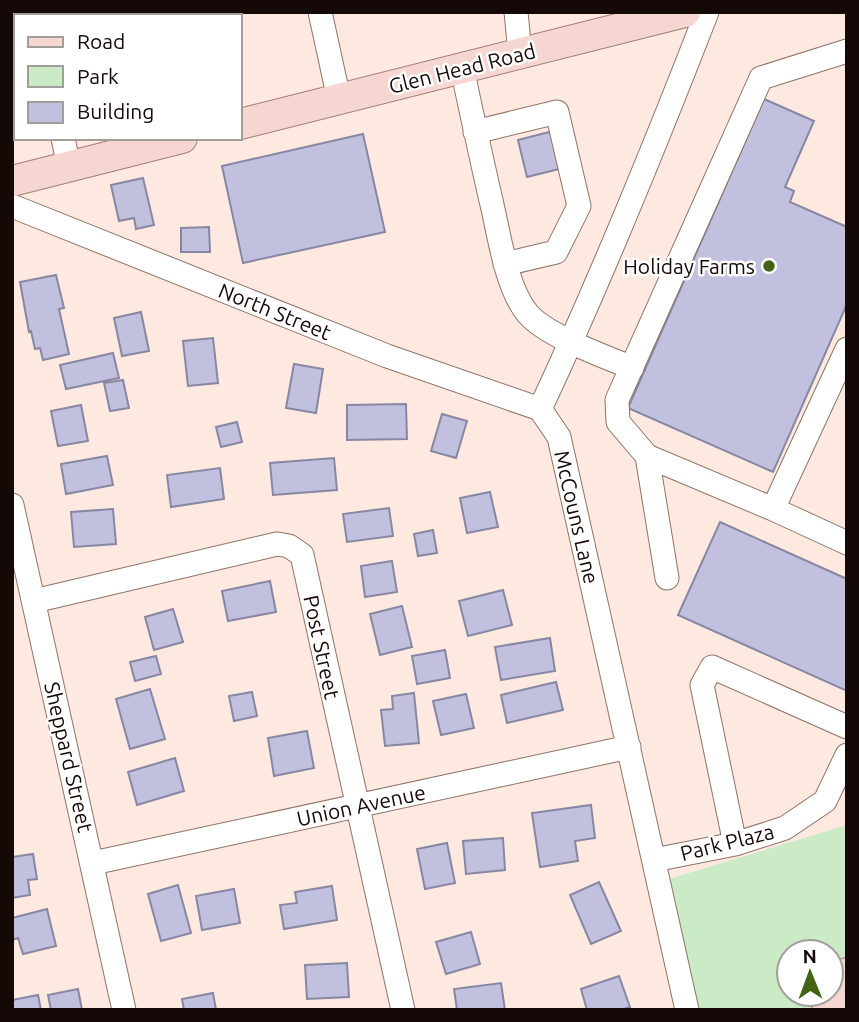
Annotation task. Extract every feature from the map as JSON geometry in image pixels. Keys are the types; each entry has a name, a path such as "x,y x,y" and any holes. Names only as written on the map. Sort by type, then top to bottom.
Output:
{"main road":[{"name":"Glen Head Road","path":"242,123 520,53 621,20 685,12"},
{"path":"12,181 66,153 166,140"},
{"path":"827,1010 847,974"}],"street":[{"path":"320,12 339,99"},
{"path":"516,12 520,53"},
{"path":"540,410 572,342 707,12"},
{"path":"847,51 761,78 617,400 618,422 647,456 847,543"},
{"path":"462,68 505,264 528,314 542,326 572,342 632,368"},
{"path":"475,132 557,112 579,206 556,252 505,264"},
{"name":"North Street","path":"12,206 387,356 540,410"},
{"path":"773,509 847,349"},
{"name":"McCouns Lane","path":"540,410 559,437 687,1010"},
{"path":"647,456 667,578"},
{"name":"Sheppard Street","path":"12,505 124,1010"},
{"name":"Post Street","path":"34,601 277,544 289,546 302,555 403,1010"},
{"path":"735,844 702,685 712,667 847,727"},
{"name":"Union Avenue","path":"93,863 629,747"},
{"name":"Park Plaza","path":"654,860 735,844 785,828 825,801 847,755"}],"green space":[{"path":"847,825 845,977 845,938 775,938 775,1008 828,1008 827,1010 687,1010 659,882"}],"building":[{"path":"83,12 144,14 84,14"},
{"name":"Holiday Farms","path":"764,99 814,121 785,187 794,191 790,202 847,227 847,304 773,472 628,408"},
{"path":"557,130 567,167 527,177 518,140"},
{"path":"363,134 385,232 243,263 222,166"},
{"path":"143,178 154,225 136,229 134,218 119,221 111,185"},
{"path":"209,227 210,252 181,252 181,228"},
{"path":"56,275 64,308 59,309 69,354 43,360 40,348 35,349 31,331 29,332 20,282"},
{"path":"141,312 149,351 122,356 114,318"},
{"path":"213,338 218,383 188,386 183,341"},
{"path":"113,353 119,378 66,389 60,365"},
{"path":"294,364 323,369 316,413 286,408"},
{"path":"123,380 129,408 110,411 104,383"},
{"path":"406,404 407,439 347,440 347,405"},
{"path":"81,405 88,441 58,446 51,411"},
{"path":"442,414 467,421 456,458 431,451"},
{"path":"237,422 242,442 221,447 216,427"},
{"path":"107,456 113,485 66,494 61,464"},
{"path":"334,458 337,490 273,495 270,463"},
{"path":"220,468 224,499 171,507 167,475"},
{"path":"490,492 498,527 467,533 460,498"},
{"path":"389,508 393,536 347,542 343,514"},
{"path":"113,509 116,544 74,547 71,512"},
{"path":"720,522 847,579 847,691 678,615"},
{"path":"433,530 437,553 418,556 414,534"},
{"path":"392,561 397,592 365,597 361,566"},
{"path":"270,581 276,612 228,621 222,591"},
{"path":"503,590 512,625 468,636 459,601"},
{"path":"402,606 412,647 380,655 370,614"},
{"path":"173,609 183,642 154,650 145,617"},
{"path":"550,638 555,671 501,680 495,647"},
{"path":"445,650 450,678 417,684 412,656"},
{"path":"156,656 161,674 135,681 130,662"},
{"path":"556,682 563,710 507,723 501,695"},
{"path":"150,689 165,739 130,749 116,699"},
{"path":"252,692 257,716 234,721 229,696"},
{"path":"414,693 419,743 385,746 381,710 393,709 392,696"},
{"path":"466,694 474,728 441,735 433,701"},
{"path":"307,731 314,768 274,776 268,738"},
{"path":"175,758 184,791 137,805 128,772"},
{"path":"591,805 595,838 575,841 578,861 540,867 532,813"},
{"path":"503,838 505,870 466,874 463,841"},
{"path":"447,843 455,883 425,889 417,849"},
{"path":"33,854 37,879 28,880 30,895 12,898 12,857"},
{"path":"599,882 621,931 591,944 570,895"},
{"path":"178,885 191,933 161,941 148,894"},
{"path":"332,886 337,920 284,929 280,905 297,903 295,892"},
{"path":"234,889 240,923 202,930 196,896"},
{"path":"47,909 56,946 23,954 18,938 12,940 12,918"},
{"path":"471,932 480,964 446,974 436,942"},
{"path":"347,963 349,997 307,999 305,965"},
{"path":"619,976 630,1007 621,1010 587,1010 581,989"},
{"path":"501,983 505,1010 457,1010 454,989"},
{"path":"78,989 82,1010 51,1010 48,995"},
{"path":"213,993 216,1010 184,1010 182,999"},
{"path":"38,995 41,1010 12,1010 12,1000"}],"place":[{"name":"Holiday Farms","path":"769,266"}]}
